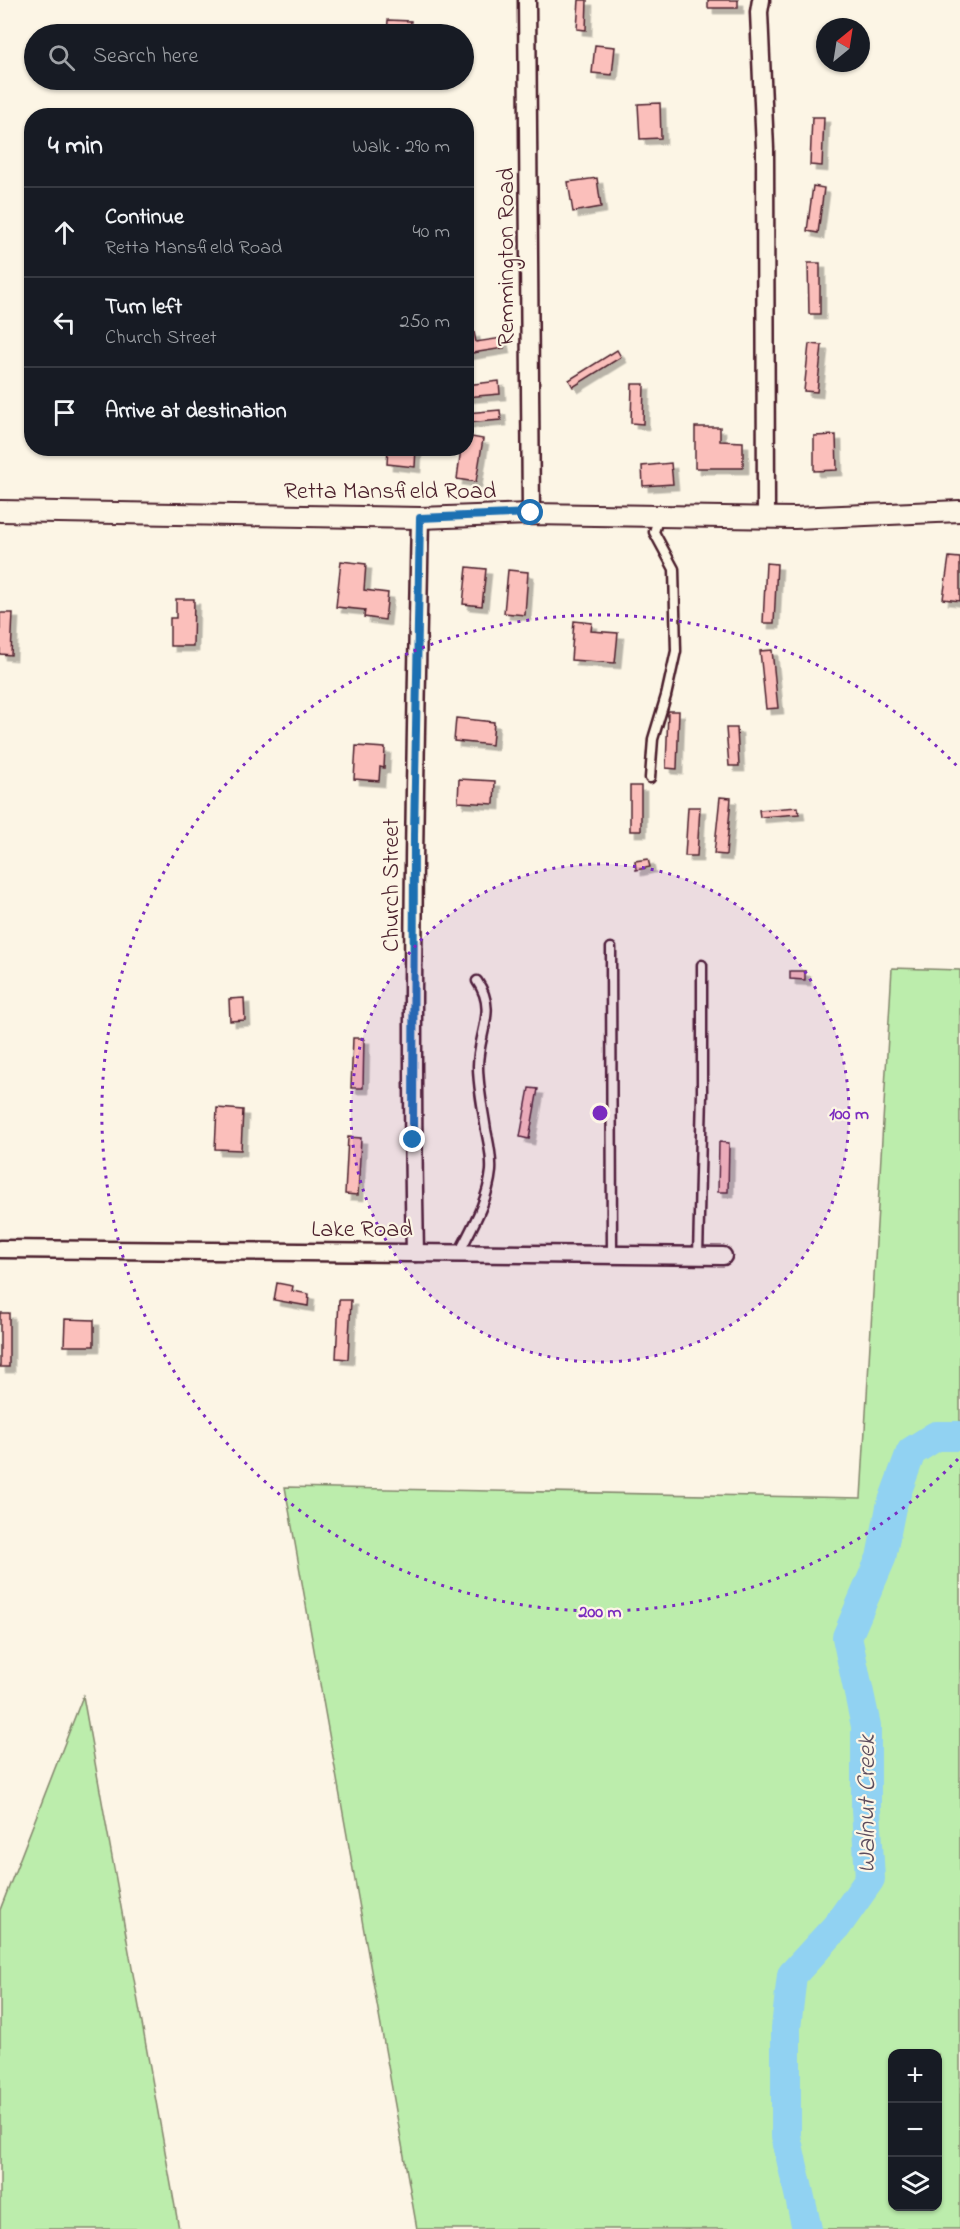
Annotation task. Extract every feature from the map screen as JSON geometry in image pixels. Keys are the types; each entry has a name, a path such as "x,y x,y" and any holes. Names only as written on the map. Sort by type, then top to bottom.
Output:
{"street":[{"name":"Remmington Road","path":"527,0 531,513"},
{"path":"761,0 759,12 765,149 766,518"},
{"name":"Retta Mansfield Road","path":"0,511 420,518 531,513 795,518 960,511"},
{"name":"Church Street","path":"415,1253 414,847 420,518"},
{"name":"Lake Road","path":"0,1249 723,1256"}],"lane":[{"path":"650,778 652,739 666,696 676,651 674,569 654,532 659,516"},
{"path":"611,948 612,1255"},
{"path":"698,1256 702,965"},
{"path":"459,1253 486,1195 492,1154 485,1123 478,1066 488,1009 485,992 477,981"}],"green space":[{"path":"892,968 960,970 960,2229 417,2229 285,1487 861,1498"},
{"path":"83,1696 179,2229 0,2229 0,1910"}],"building":[{"path":"579,0 587,0 586,30 577,29"},
{"path":"708,0 738,0 738,8 708,8"},
{"path":"388,20 411,21 411,24 388,24"},
{"path":"595,45 615,47 612,75 592,73"},
{"path":"660,103 661,138 640,139 638,104"},
{"path":"812,117 824,117 822,166 810,165"},
{"path":"597,178 601,207 573,212 568,182"},
{"path":"813,186 824,188 818,233 807,231"},
{"path":"808,263 820,263 820,314 809,314"},
{"path":"474,332 476,342 502,338 504,348 474,353"},
{"path":"809,344 822,345 817,392 804,391"},
{"path":"617,350 621,357 573,387 569,380"},
{"path":"499,381 500,394 474,396 474,384"},
{"path":"632,384 644,384 643,424 631,423"},
{"path":"500,410 501,420 474,422 474,412"},
{"path":"695,427 720,427 720,441 743,442 743,468 695,468"},
{"path":"836,435 837,470 814,471 814,436"},
{"path":"474,437 483,439 476,482 457,479 460,456 474,456"},
{"path":"388,456 416,456 415,467 387,464"},
{"path":"671,463 673,484 643,486 642,466"},
{"path":"949,557 960,558 960,601 943,599"},
{"path":"341,561 366,564 364,590 388,593 385,620 364,617 365,610 336,607"},
{"path":"766,563 777,564 774,623 763,623"},
{"path":"467,567 486,569 482,606 463,604"},
{"path":"508,570 528,572 525,615 504,613"},
{"path":"176,599 194,599 193,646 170,646 170,618 176,618"},
{"path":"0,613 13,613 11,655 0,654"},
{"path":"574,621 592,623 591,631 618,633 615,663 571,660"},
{"path":"772,650 778,708 766,709 760,651"},
{"path":"668,711 679,711 677,769 666,768"},
{"path":"456,718 494,722 492,745 454,741"},
{"path":"726,728 737,728 739,766 729,766"},
{"path":"356,746 385,748 384,768 380,767 379,781 354,779"},
{"path":"459,779 495,781 494,804 458,802"},
{"path":"630,786 641,786 641,831 630,831"},
{"path":"720,797 731,798 726,855 714,854"},
{"path":"688,807 700,807 697,856 685,856"},
{"path":"798,807 799,814 760,817 759,810"},
{"path":"648,859 650,867 636,870 635,861"},
{"path":"790,971 805,971 805,980 790,979"},
{"path":"244,998 245,1020 230,1021 229,999"},
{"path":"353,1038 364,1038 363,1088 351,1088"},
{"path":"529,1088 538,1089 529,1139 520,1137"},
{"path":"217,1108 243,1110 241,1150 215,1149"},
{"path":"348,1137 361,1138 358,1195 345,1194"},
{"path":"719,1142 729,1143 728,1192 718,1192"},
{"path":"277,1283 293,1286 292,1291 309,1294 308,1306 274,1300"},
{"path":"339,1300 351,1300 348,1359 336,1358"},
{"path":"0,1313 9,1313 9,1367 0,1367"},
{"path":"65,1319 94,1320 94,1346 64,1346"}],"waterway":[{"name":"Walnut Creek","path":"807,2229 786,2136 786,2028 792,1975 837,1926 870,1879 866,1809 866,1726 847,1637 881,1558 891,1507 911,1452 936,1436 960,1436"}],"route":[{"path":"413,1140 414,835 420,518 531,513"}]}
